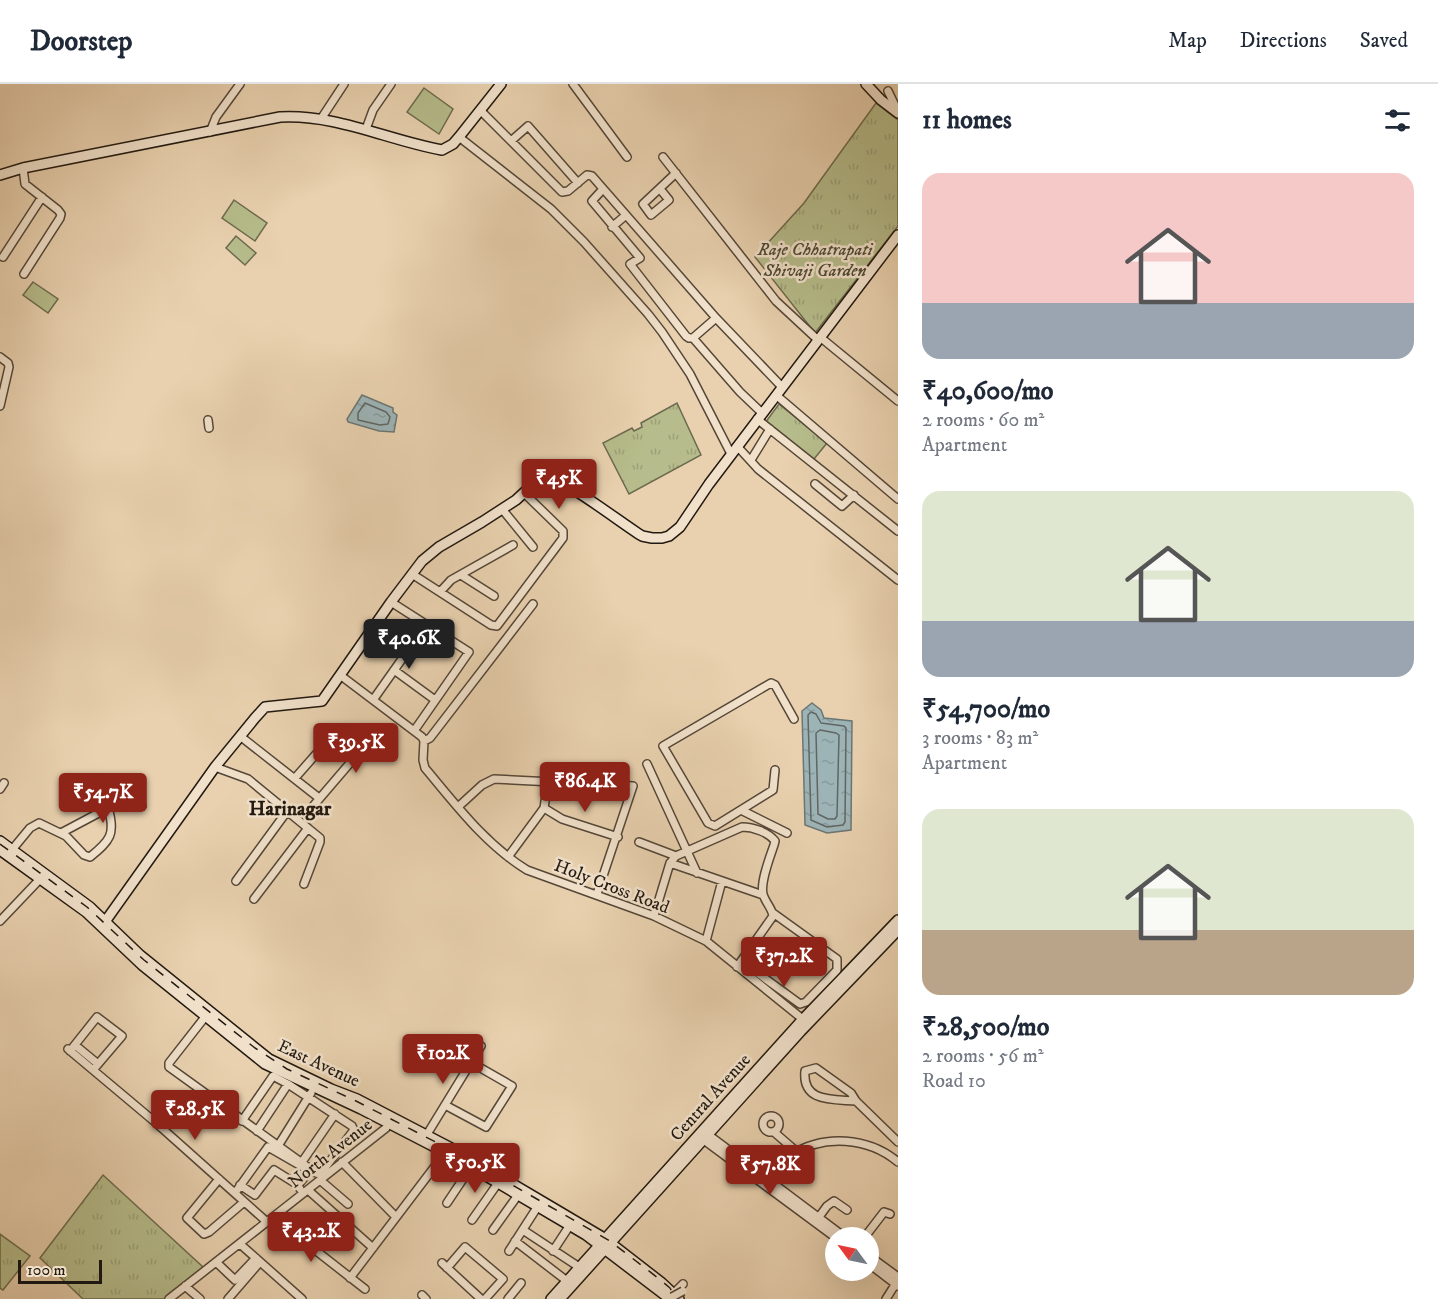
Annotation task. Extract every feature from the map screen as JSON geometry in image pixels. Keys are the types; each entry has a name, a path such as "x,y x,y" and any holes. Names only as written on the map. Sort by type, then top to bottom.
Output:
{"street":[{"path":"210,132 216,117 240,84"},
{"path":"321,119 344,84"},
{"path":"366,129 373,110 391,84"},
{"path":"0,175 23,168 280,117 321,119 442,150 453,144 501,84"},
{"path":"573,84 627,157"},
{"path":"866,84 898,112"},
{"path":"888,91 898,112"},
{"path":"480,110 562,192 568,191 590,175 716,318 782,387"},
{"path":"511,141 528,126 578,183"},
{"path":"459,137 551,210 584,242 648,314 690,374 734,450 751,460 758,469 898,580"},
{"path":"663,157 776,301 898,401"},
{"path":"23,168 25,184 61,214 24,274"},
{"path":"660,189 676,173"},
{"path":"603,189 592,201 640,258 630,264 686,336 693,338 770,429 898,531"},
{"path":"3,257 42,197"},
{"path":"612,227 626,215"},
{"path":"104,924 215,767 265,707 322,701 422,561 439,547 502,509 540,477 547,475 642,536 662,538 669,536 680,527 734,450 898,235"},
{"path":"693,338 716,318"},
{"path":"0,357 8,363 9,367 0,406"},
{"path":"776,395 898,499"},
{"path":"751,460 770,429"},
{"path":"815,484 842,506 854,495"},
{"path":"412,574 491,626 497,626 563,538 563,531 524,492"},
{"path":"502,509 533,547"},
{"path":"440,592 460,575 513,545"},
{"path":"460,575 494,596"},
{"path":"391,602 469,652 414,731"},
{"path":"340,675 424,741 430,738 533,604"},
{"path":"373,700 426,625"},
{"path":"394,670 435,700"},
{"path":"775,770 773,790 743,811 715,826 708,824 663,746 771,683 775,685 794,718"},
{"path":"308,812 374,735"},
{"path":"240,736 320,798"},
{"path":"295,778 332,736 357,753"},
{"name":"Holy Cross Road","path":"424,741 425,768 489,841 508,857 527,870 654,916 706,941 739,964 805,1021"},
{"path":"647,764 698,873"},
{"path":"215,767 248,779 321,839 304,884"},
{"path":"458,807 482,785 494,779 633,786 618,837 597,894"},
{"path":"508,857 544,808 548,782"},
{"path":"61,833 108,808 142,806"},
{"path":"6,852 35,824 45,824 61,833 84,855 90,857 111,833 113,824 108,808"},
{"path":"544,808 562,819 618,837"},
{"path":"236,881 288,810"},
{"path":"743,811 787,833"},
{"path":"654,916 670,863 676,856 742,827 769,835 775,841 763,884 763,895 773,913 837,959 837,970 806,1002 800,1004 739,964 773,913"},
{"path":"254,899 308,828"},
{"name":"East Avenue","path":"0,841 6,852 40,879 104,924 257,1050 313,1089"},
{"path":"639,842 676,856"},
{"name":"East Avenue","path":"6,852 90,907 136,960 265,1064 313,1089 390,1120 457,1151 605,1244 673,1294"},
{"path":"670,863 763,895"},
{"path":"0,921 40,879"},
{"path":"706,941 722,881"},
{"name":"Central Avenue","path":"560,1299 605,1244 805,1021 898,924"},
{"path":"96,1067 122,1036 97,1017 71,1048 96,1067 106,1080 267,1222"},
{"path":"205,1017 169,1066 242,1121 320,1174 353,1133 352,1126 334,1114 313,1089 288,1084 273,1076 242,1121"},
{"path":"426,1136 481,1046"},
{"path":"445,1105 486,1127 512,1086 471,1063"},
{"path":"856,1101 818,1097 808,1091 804,1079 805,1071 816,1068 851,1093 856,1101 898,1142"},
{"path":"257,1131 288,1084"},
{"path":"278,1146 313,1089"},
{"path":"302,1162 334,1114"},
{"name":"East Avenue","path":"390,1120 605,1244"},
{"name":"North Avenue","path":"169,1299 386,1128 390,1120"},
{"path":"774,1132 797,1152"},
{"path":"703,1135 828,1227"},
{"path":"764,1180 778,1164 797,1152 821,1143 840,1141 860,1143 890,1155 898,1162"},
{"path":"234,1193 268,1147 308,1170 298,1185"},
{"path":"350,1278 445,1153"},
{"path":"342,1162 396,1217"},
{"path":"447,1203 471,1167"},
{"path":"240,1185 255,1195 274,1170 298,1185 373,1248"},
{"path":"219,1179 187,1218 200,1232 204,1234 209,1232 244,1202"},
{"path":"320,1180 348,1204"},
{"path":"472,1220 498,1183"},
{"path":"493,1230 518,1195"},
{"path":"817,1220 827,1206 834,1201 847,1210"},
{"path":"509,1251 538,1206"},
{"path":"872,1227 884,1212 890,1214"},
{"path":"273,1217 365,1289"},
{"path":"817,1220 825,1228"},
{"path":"553,1251 570,1225"},
{"path":"522,1230 579,1268"},
{"path":"515,1241 567,1281"},
{"path":"240,1244 302,1299"},
{"name":"Central Avenue","path":"550,1299 605,1244"},
{"path":"465,1247 503,1279 483,1299 444,1266 465,1247"},
{"path":"216,1262 235,1280 258,1260"},
{"path":"228,1299 258,1260"},
{"path":"879,1264 896,1278"},
{"path":"879,1269 896,1278"},
{"path":"886,1299 896,1278"},
{"path":"508,1299 521,1283"},
{"path":"185,1287 200,1299"}],"green space":[{"path":"424,88 453,109 439,134 407,112"},
{"name":"Raje Chhatrapati Shivaji Garden","path":"876,103 898,120 898,226 815,333 755,257 804,203"},
{"path":"234,200 267,223 255,241 222,218"},
{"path":"236,236 256,253 245,265 226,248"},
{"path":"33,282 58,299 48,313 23,295"},
{"path":"677,403 701,455 629,494 603,443 632,428 634,431 642,427 641,423"},
{"path":"779,404 827,443 814,459 765,423"},
{"path":"103,1175 203,1267 164,1299 83,1299 40,1258"},
{"path":"0,1234 30,1256 3,1290 0,1288"}],"water":[{"path":"362,395 393,408 393,412 397,415 394,432 379,431 348,422 347,419"},
{"path":"812,703 821,710 824,718 852,721 851,830 827,833 805,825 802,711"}],"railway":[{"path":"0,844 87,907 144,960 255,1048 287,1069 356,1101 455,1152 610,1241 670,1288 676,1299"}],"district":[{"name":"Harinagar","path":"290,808"}]}
